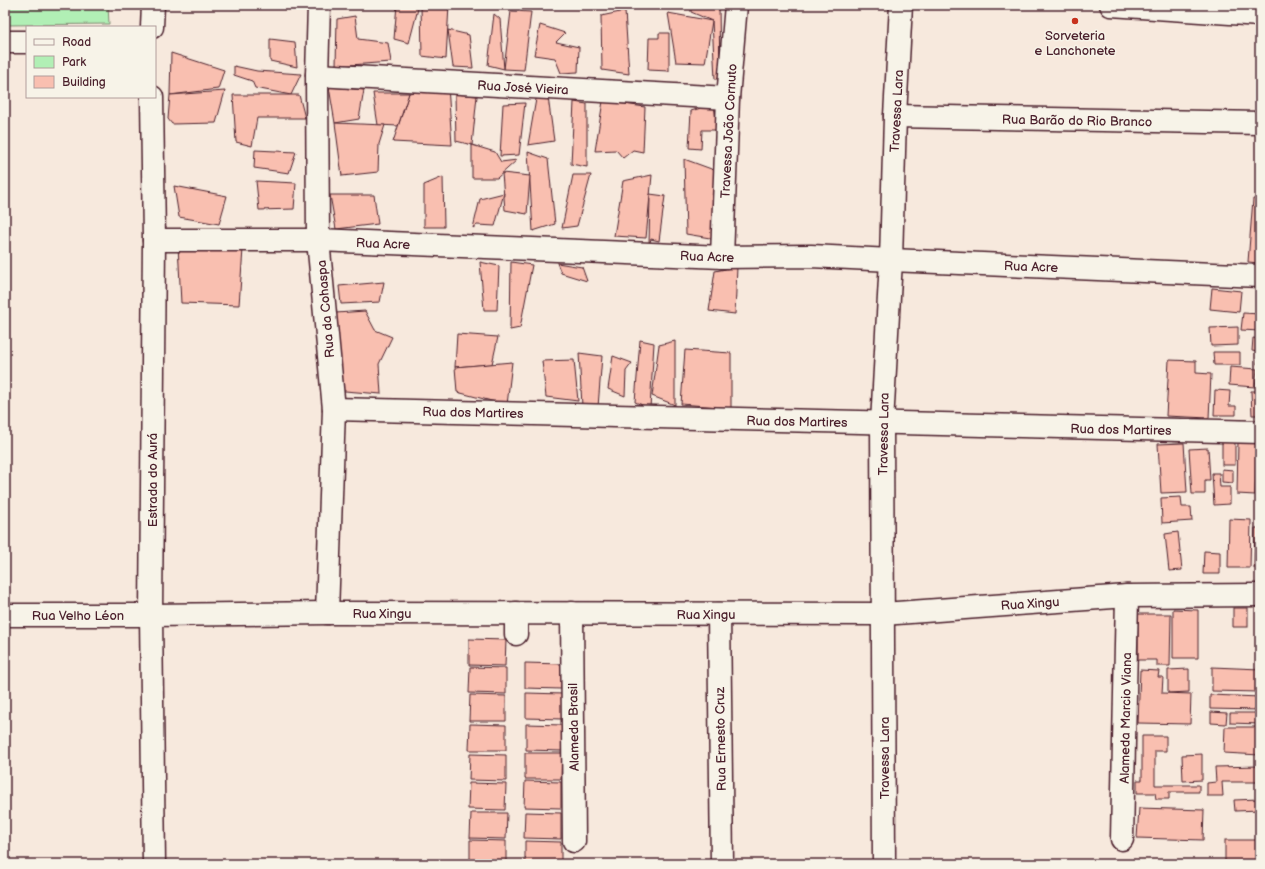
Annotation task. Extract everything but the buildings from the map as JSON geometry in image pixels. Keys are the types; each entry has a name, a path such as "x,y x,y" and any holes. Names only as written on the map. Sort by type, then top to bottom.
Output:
{"street":[{"path":"152,26 153,5"},
{"name":"Rua da Cohaspa","path":"319,5 317,75 318,240 334,409 327,613"},
{"name":"Travessa João Cornuto","path":"722,257 728,98 736,5"},
{"name":"Travessa Lara","path":"884,864 882,423 891,260 895,116 901,5"},
{"path":"1111,5 1260,15"},
{"path":"5,42 26,42"},
{"name":"Rua José Vieira","path":"317,75 728,98"},
{"name":"Estrada do Aurá","path":"152,98 154,240 152,615 154,864"},
{"name":"Rua Barão do Rio Branco","path":"895,116 1260,123"},
{"name":"Rua Acre","path":"154,240 318,240 722,257 810,256 1260,276"},
{"name":"Rua dos Martires","path":"334,409 1260,432"},
{"name":"Rua Xingu","path":"152,615 327,613 516,624 572,613 883,614 1127,596 1260,595"},
{"name":"Alameda Marcio Viana","path":"1122,839 1127,596"},
{"name":"Alameda Brasil","path":"572,613 574,841"},
{"name":"Rua Ernesto Cruz","path":"719,614 722,864"},
{"name":"Rua Velho Léon","path":"5,615 152,615"}],"green space":[{"path":"5,5 108,5 109,24 5,25"}],"place":[{"name":"Sorveteria e Lanchonete","path":"1075,21"}]}
